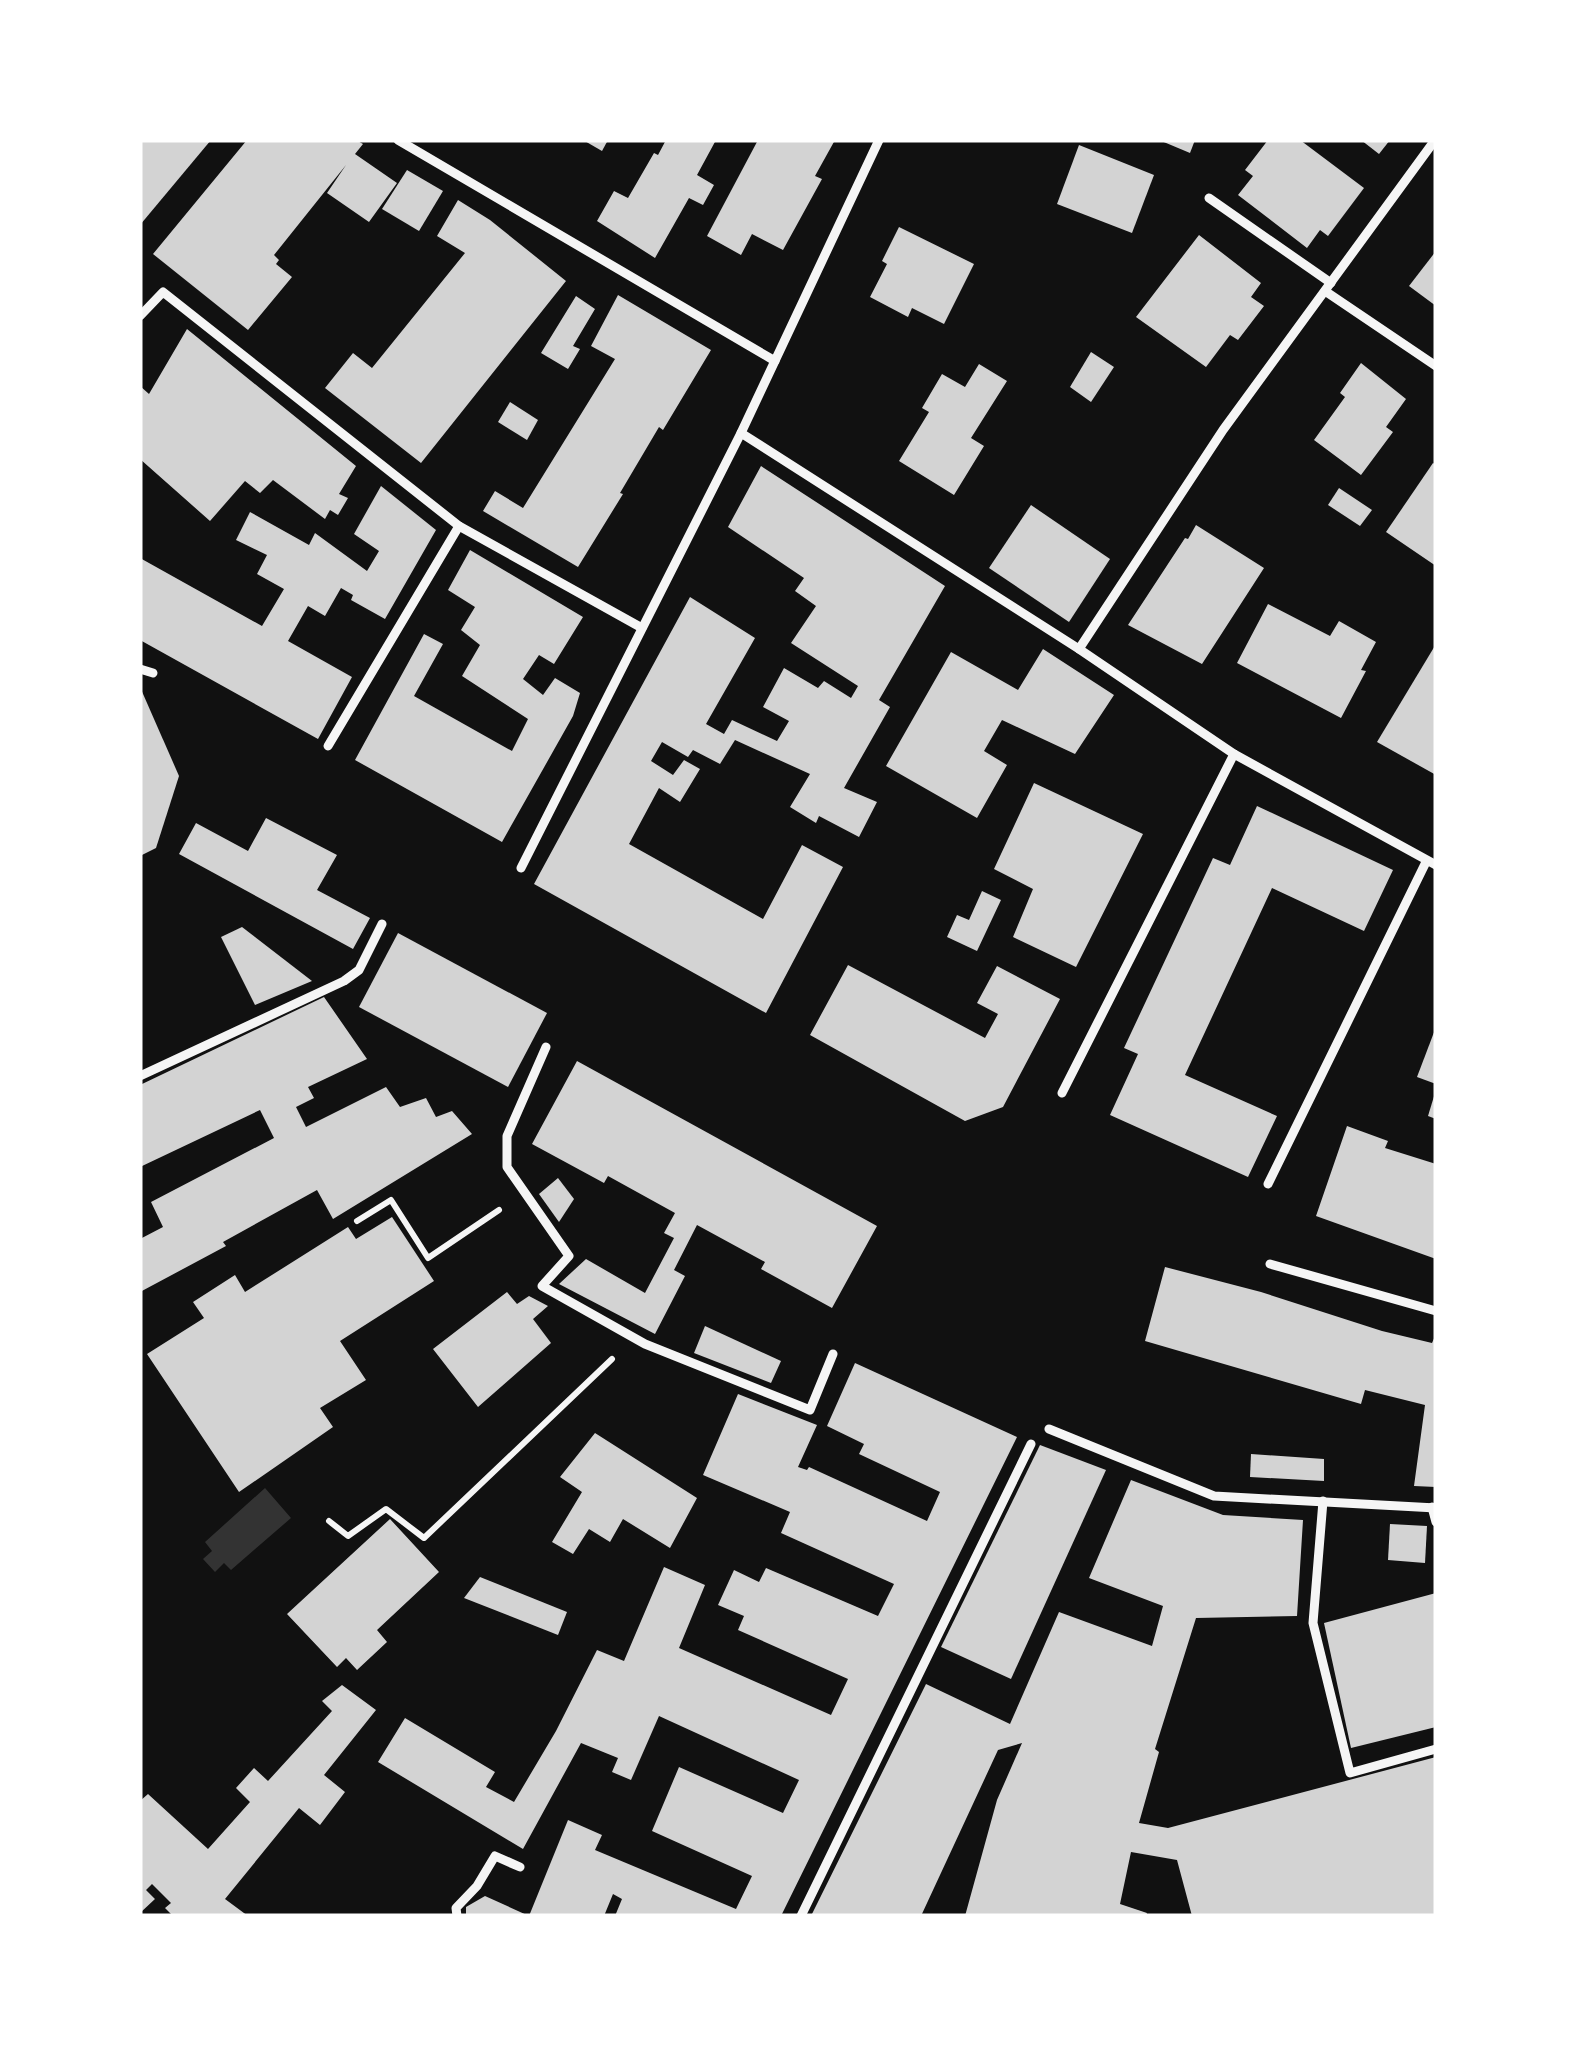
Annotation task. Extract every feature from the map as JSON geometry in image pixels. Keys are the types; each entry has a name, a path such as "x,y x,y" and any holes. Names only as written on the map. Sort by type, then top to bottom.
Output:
{"street":[{"path":"398,140 774,361"},
{"path":"521,868 741,432 879,140"},
{"path":"1079,649 1223,430 1435,140"},
{"path":"1209,198 1436,366"},
{"path":"140,316 163,292 459,526 642,628"},
{"path":"741,432 1079,649 1234,754 1431,864 1268,1184"},
{"path":"328,746 459,526"},
{"path":"140,669 153,674"},
{"path":"1062,1093 1234,754"},
{"path":"140,1076 344,981 359,970 382,924"},
{"path":"546,1047 506,1136 507,1167 569,1256 542,1286 634,1338 810,1410 833,1354"},
{"path":"1270,1264 1436,1311"},
{"path":"1048,1429 1214,1496 1434,1508 1436,1522"},
{"path":"801,1916 1030,1444"},
{"path":"1322,1501 1313,1623 1350,1773 1436,1749"},
{"path":"457,1916 456,1908 477,1886 495,1856 520,1867"}],"path":[{"path":"357,1221 391,1200 428,1258 526,1192"},
{"path":"329,1521 348,1536 386,1509 424,1538 634,1338"}],"shaded area":[{"path":"265,1488 291,1518 231,1570 224,1563 215,1572 203,1559 212,1551 205,1542"}],"building":[{"path":"140,140 211,140 140,225"},
{"path":"247,140 356,140 363,144 355,154 397,183 369,222 327,193 346,165 274,255 279,260 276,264 292,277 248,330 153,254"},
{"path":"583,140 608,140 602,151"},
{"path":"666,140 716,140 697,175 714,185 703,205 689,198 655,258 597,221 614,191 628,198"},
{"path":"758,140 835,140 815,176 822,179 783,250 752,234 741,255 707,236"},
{"path":"1159,140 1195,140 1190,153"},
{"path":"1268,140 1300,140 1364,188 1328,236 1320,230 1307,248 1238,195 1253,176 1245,170"},
{"path":"1361,140 1390,140 1379,154"},
{"path":"1079,145 1154,175 1132,233 1057,204"},
{"path":"407,170 443,191 419,231 382,209"},
{"path":"458,200 490,220 566,281 421,463 325,388 353,353 372,368 465,253 437,236"},
{"path":"899,227 974,264 944,324 912,308 908,317 870,297 887,264 882,261"},
{"path":"1199,235 1261,283 1251,297 1264,306 1238,340 1230,335 1206,367 1136,317"},
{"path":"1436,251 1436,306 1409,286"},
{"path":"618,295 711,350 663,430 659,427 578,567 483,511 495,491 523,508 615,359 591,346"},
{"path":"576,296 595,309 573,346 580,349 568,369 541,353"},
{"path":"187,329 356,466 339,494 348,498 338,515 330,510 325,519 273,480 260,493 245,481 210,521 140,459 140,386 149,394"},
{"path":"1091,352 1114,367 1091,402 1070,387"},
{"path":"1361,363 1406,399 1386,427 1393,432 1361,475 1314,440 1345,397 1340,393"},
{"path":"979,364 1007,381 971,438 984,446 954,495 899,461 929,412 922,408 942,374 965,387"},
{"path":"510,402 538,420 527,440 498,422"},
{"path":"1433,463 1436,465 1436,566 1386,532"},
{"path":"761,466 945,586 879,700 890,707 844,788 877,802 859,837 819,816 816,823 790,807 810,774 735,740 720,764 693,750 688,757 662,742 651,761 673,775 684,760 700,769 680,802 659,788 629,844 763,919 802,845 843,867 766,1013 534,884 690,597 755,638 706,724 724,734 732,720 777,741 789,721 763,707 784,668 818,688 824,681 851,698 858,686 791,643 816,606 795,591 804,578 728,527"},
{"path":"381,486 436,530 385,619 351,600 353,595 341,588 325,616 308,606 288,641 352,677 318,739 140,640 140,558 262,626 284,589 257,574 267,555 236,540 250,512 309,545 315,533 367,571 379,551 354,534"},
{"path":"1339,488 1372,510 1360,526 1328,505"},
{"path":"1031,505 1110,559 1069,622 989,568"},
{"path":"1196,525 1264,568 1202,664 1128,625"},
{"path":"470,550 583,617 554,664 539,655 523,679 543,695 555,678 580,693 573,716 502,842 355,760 424,634 443,644 414,696 512,751 528,719 462,676 480,645 461,630 475,607 448,590"},
{"path":"1268,604 1330,636 1339,621 1376,642 1361,670 1366,671 1341,718 1237,663"},
{"path":"1436,644 1436,775 1377,742"},
{"path":"1043,649 1114,695 1075,754 1002,720 984,751 1007,765 977,818 886,766 951,652 1018,690"},
{"path":"140,687 179,776 156,848 140,856"},
{"path":"1034,783 1143,834 1076,967 1013,937 1033,889 994,869"},
{"path":"1257,806 1393,870 1364,931 1272,888 1185,1075 1277,1116 1248,1177 1110,1115 1138,1054 1124,1048 1213,858 1230,865"},
{"path":"266,818 337,855 317,890 370,918 353,949 179,854 196,823 248,851"},
{"path":"982,891 1001,900 977,951 947,937 957,915 969,920"},
{"path":"242,927 312,981 255,1005 221,937"},
{"path":"398,933 547,1013 508,1087 359,1007"},
{"path":"848,965 985,1038 998,1014 977,1003 997,966 1060,999 1003,1107 965,1121 810,1035"},
{"path":"324,997 367,1059 308,1087 314,1098 296,1107 306,1127 386,1087 400,1107 426,1098 436,1117 452,1111 472,1134 333,1219 317,1190 223,1242 226,1246 140,1292 140,1239 163,1227 151,1202 274,1138 260,1110 140,1167 140,1085"},
{"path":"1436,1027 1436,1084 1417,1077"},
{"path":"577,1061 877,1226 832,1308 761,1269 765,1262 697,1225 674,1270 685,1276 655,1334 559,1284 586,1259 645,1293 674,1238 664,1233 675,1213 608,1176 604,1183 532,1144"},
{"path":"1436,1093 1436,1119 1428,1116"},
{"path":"1347,1126 1388,1141 1385,1148 1436,1164 1436,1259 1316,1216"},
{"path":"558,1178 574,1199 559,1222 539,1194"},
{"path":"392,1217 434,1281 340,1341 366,1380 320,1408 333,1427 239,1492 147,1354 204,1318 193,1302 235,1275 245,1292 348,1227 356,1239"},
{"path":"1165,1267 1261,1292 1382,1331 1432,1343 1436,1334 1436,1487 1414,1486 1425,1405 1365,1390 1361,1404 1145,1341"},
{"path":"507,1292 517,1304 529,1296 548,1306 533,1319 551,1343 478,1407 433,1349"},
{"path":"705,1326 781,1361 771,1383 694,1353"},
{"path":"855,1363 1017,1437 781,1916 615,1916 622,1899 613,1894 604,1916 529,1916 568,1820 602,1835 595,1850 736,1909 752,1876 652,1831 679,1767 783,1813 799,1780 659,1716 631,1780 612,1772 618,1758 581,1743 523,1849 378,1762 405,1718 495,1772 486,1787 514,1802 597,1650 624,1661 664,1567 705,1585 679,1648 831,1715 848,1679 738,1630 744,1616 718,1605 734,1570 759,1582 766,1568 878,1616 894,1584 781,1533 790,1512 703,1475 738,1394 817,1425 798,1467 809,1467 927,1521 940,1492 859,1454 864,1444 827,1426"},
{"path":"595,1433 697,1498 670,1548 623,1519 610,1542 589,1529 573,1554 552,1542 582,1492 560,1477"},
{"path":"1040,1445 1106,1470 1011,1679 941,1647"},
{"path":"1251,1454 1324,1459 1324,1481 1250,1477"},
{"path":"1131,1480 1223,1515 1303,1520 1297,1616 1196,1618 1155,1749 1159,1752 1139,1823 1168,1828 1436,1757 1436,1916 1192,1916 1177,1860 1131,1852 1120,1904 1147,1913 1146,1916 965,1916 997,1800 1022,1743 998,1750 921,1916 811,1916 926,1684 1010,1724 1059,1612 1152,1646 1163,1606 1089,1578"},
{"path":"390,1519 439,1572 377,1630 387,1642 357,1670 346,1658 337,1667 287,1614"},
{"path":"1390,1524 1427,1526 1425,1563 1388,1560"},
{"path":"480,1577 567,1612 558,1635 464,1598"},
{"path":"1436,1593 1436,1727 1351,1748 1324,1623"},
{"path":"342,1685 376,1710 324,1775 345,1792 320,1825 299,1808 225,1899 248,1916 173,1916 165,1908 171,1903 152,1884 146,1890 155,1899 140,1913 140,1801 148,1794 208,1849 250,1802 236,1788 254,1768 268,1781 332,1711 322,1701"},
{"path":"485,1896 529,1916 466,1916 466,1907"}]}
